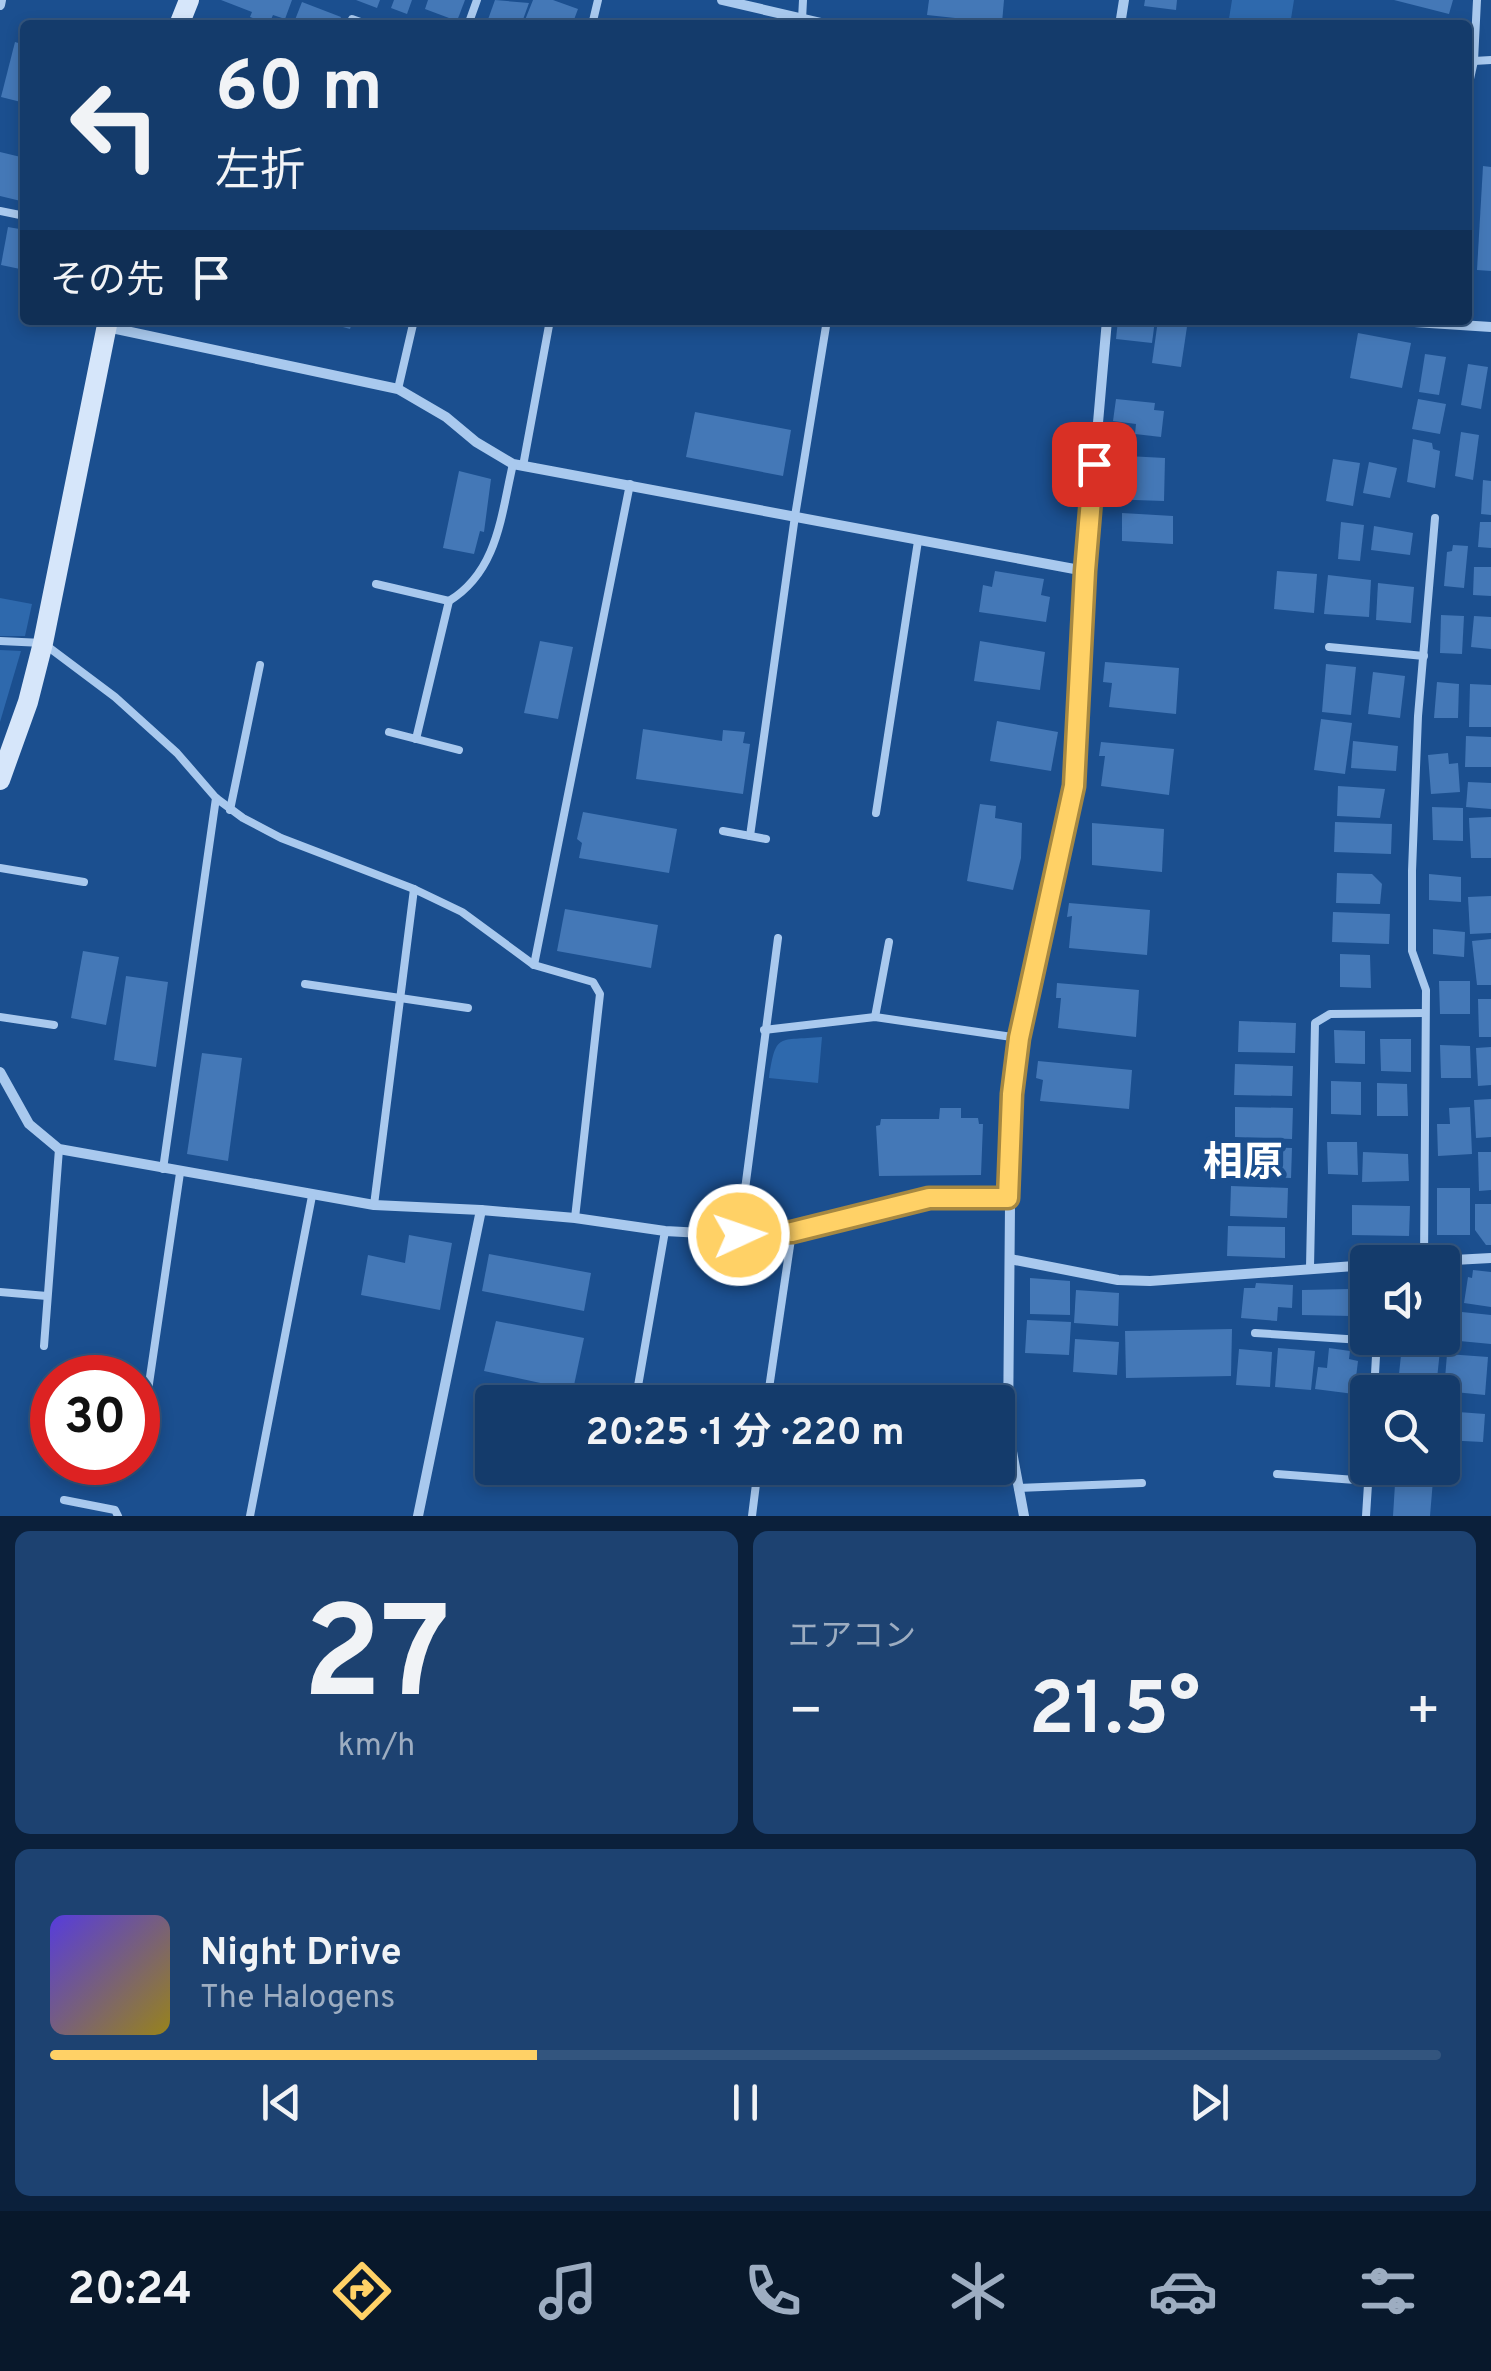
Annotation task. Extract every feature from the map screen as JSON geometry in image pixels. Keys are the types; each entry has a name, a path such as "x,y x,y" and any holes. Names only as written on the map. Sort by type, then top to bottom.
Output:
{"main road":[{"path":"0,780 28,702 43,643 107,325"}],"street":[{"path":"722,0 798,20"},
{"path":"116,325 398,389 435,410 476,442 518,465 1085,571"},
{"path":"1024,1516 1008,1430 1012,1094 1019,1038 1074,786 1085,571 1107,325"},
{"path":"1458,325 1491,327"},
{"path":"0,1072 29,1124 59,1149 374,1205 481,1210 665,1231 739,1235 792,1232 929,1198 1008,1198"},
{"path":"418,1516 481,1210"},
{"path":"1460,1260 1491,1258"},
{"path":"1010,1259 1118,1280 1150,1282 1350,1266"}],"lane":[{"path":"1472,70 1477,0"},
{"path":"1474,61 1491,60"},
{"path":"398,389 413,325"},
{"path":"416,739 449,601 465,588 492,554 518,465 549,325"},
{"path":"750,836 826,325"},
{"path":"534,965 630,484"},
{"path":"1420,1245 1426,990 1412,951 1416,774 1435,518"},
{"path":"876,813 918,541"},
{"path":"376,584 449,601"},
{"path":"0,641 43,643 115,697 177,753 230,810 281,838 414,889 462,912 534,965 594,982 600,994 575,1218"},
{"path":"1330,647 1424,656"},
{"path":"230,810 260,664"},
{"path":"389,732 459,750"},
{"path":"162,1169 216,798"},
{"path":"724,831 766,840"},
{"path":"0,868 84,882"},
{"path":"374,1205 414,889"},
{"path":"739,1235 778,938"},
{"path":"875,1017 890,942"},
{"path":"305,984 468,1008"},
{"path":"1310,1267 1315,1023 1330,1014 1425,1013"},
{"path":"0,1017 54,1025"},
{"path":"764,1030 875,1017 1019,1038"},
{"path":"44,1346 59,1149"},
{"path":"153,1355 180,1173"},
{"path":"250,1516 312,1196"},
{"path":"638,1385 665,1231"},
{"path":"770,1385 792,1232"},
{"path":"0,1292 47,1296"},
{"path":"1255,1333 1350,1338"},
{"path":"1277,1474 1350,1480"},
{"path":"1018,1488 1142,1483"},
{"path":"752,1516 756,1485"},
{"path":"1366,1516 1368,1485"},
{"path":"64,1500 115,1510 118,1516"}],"shaded area":[{"path":"1232,0 1294,0 1291,20 1229,20"},
{"path":"0,598 32,604 25,636 0,636"},
{"path":"0,650 21,651 0,722"},
{"path":"822,1037 818,1083 769,1078 774,1053 782,1042"}],"building":[{"path":"221,0 292,0 285,19 273,15 271,20 258,20 250,17 252,12"},
{"path":"356,0 380,0 377,8"},
{"path":"394,0 412,0 407,14 391,8"},
{"path":"428,0 465,0 457,20 425,9"},
{"path":"495,0 529,3 523,20 488,20"},
{"path":"533,0 553,0 578,9 574,20 525,20"},
{"path":"929,0 1004,0 1002,20 927,15"},
{"path":"1145,0 1177,0 1176,10 1144,6"},
{"path":"1394,0 1453,0 1449,14"},
{"path":"302,2 341,17 340,20 295,20"},
{"path":"15,42 20,44 20,102 1,97"},
{"path":"0,152 20,157 20,201 0,196"},
{"path":"1483,166 1491,167 1491,271 1477,270"},
{"path":"8,227 20,229 20,269 1,265"},
{"path":"1117,325 1154,325 1152,343 1116,339"},
{"path":"1157,325 1187,325 1181,367 1152,363"},
{"path":"1358,333 1411,343 1402,388 1350,378"},
{"path":"1425,354 1446,357 1439,395 1419,392"},
{"path":"1468,364 1488,367 1481,409 1461,405"},
{"path":"1116,399 1155,403 1154,410 1164,411 1161,437 1135,434 1136,424 1113,421"},
{"path":"1418,399 1446,404 1440,434 1412,429"},
{"path":"695,412 791,430 783,476 686,457"},
{"path":"1461,432 1479,435 1473,480 1455,476"},
{"path":"1413,439 1432,443 1433,449 1440,451 1435,488 1407,482"},
{"path":"1108,455 1165,458 1164,501 1106,499"},
{"path":"1333,459 1360,463 1353,506 1326,501"},
{"path":"1369,462 1397,468 1390,498 1363,493"},
{"path":"459,471 491,479 484,532 480,531 474,554 443,548"},
{"path":"1483,480 1491,481 1491,515 1481,514"},
{"path":"1122,513 1173,516 1173,544 1122,541"},
{"path":"1341,522 1364,525 1360,561 1338,559"},
{"path":"1480,522 1491,522 1491,548 1478,547"},
{"path":"1374,526 1413,533 1410,555 1371,550"},
{"path":"1453,545 1468,546 1464,588 1444,586 1447,552 1452,551"},
{"path":"1474,567 1491,567 1491,596 1473,595"},
{"path":"995,571 1044,579 1041,595 1050,597 1046,622 979,612 983,585 992,587"},
{"path":"1277,571 1317,574 1314,613 1274,609"},
{"path":"1328,575 1371,580 1369,617 1324,614"},
{"path":"1378,583 1414,587 1411,623 1376,620"},
{"path":"1441,615 1464,616 1462,654 1440,653"},
{"path":"1474,616 1491,617 1491,649 1471,647"},
{"path":"540,641 573,647 558,719 524,713"},
{"path":"980,641 1045,652 1040,690 974,681"},
{"path":"1105,662 1179,668 1176,714 1109,707 1112,683 1103,682"},
{"path":"1326,664 1356,667 1351,715 1322,712"},
{"path":"1373,672 1405,676 1400,718 1368,714"},
{"path":"1437,682 1459,684 1458,718 1434,718"},
{"path":"1470,684 1491,685 1491,727 1469,727"},
{"path":"1321,719 1352,723 1345,774 1314,770"},
{"path":"997,721 1058,732 1051,771 990,761"},
{"path":"643,729 722,741 723,730 745,732 743,743 750,744 743,794 636,779"},
{"path":"1466,736 1491,737 1491,767 1465,767"},
{"path":"1353,741 1398,746 1396,771 1351,768"},
{"path":"1101,742 1174,749 1169,795 1101,786 1105,756 1099,756"},
{"path":"1448,753 1449,764 1458,763 1460,792 1431,794 1428,755"},
{"path":"1468,782 1491,783 1491,809 1466,807"},
{"path":"1338,786 1385,789 1380,818 1337,816"},
{"path":"980,804 996,806 995,818 1022,823 1021,858 1013,890 967,881"},
{"path":"1432,807 1463,808 1463,841 1433,840"},
{"path":"583,812 677,829 669,873 579,858 582,843 577,839"},
{"path":"1491,817 1491,858 1471,858 1469,818"},
{"path":"1335,822 1392,824 1391,854 1334,852"},
{"path":"1092,823 1164,829 1162,872 1092,865"},
{"path":"1337,873 1372,874 1382,884 1380,904 1336,903"},
{"path":"1429,874 1461,877 1461,902 1429,900"},
{"path":"1491,896 1491,933 1470,934 1468,897"},
{"path":"1069,903 1150,910 1147,955 1069,948"},
{"path":"565,909 658,925 651,968 557,951"},
{"path":"1333,912 1390,914 1389,944 1332,942"},
{"path":"1433,929 1465,932 1464,957 1433,954"},
{"path":"1491,939 1491,985 1477,985 1472,941"},
{"path":"83,951 119,957 106,1025 71,1018"},
{"path":"1340,954 1370,955 1371,988 1340,987"},
{"path":"126,976 168,982 156,1067 114,1060"},
{"path":"1439,981 1470,981 1470,1014 1440,1014"},
{"path":"1057,983 1139,990 1136,1037 1058,1028 1061,998 1056,998"},
{"path":"1478,999 1491,999 1491,1037 1479,1037"},
{"path":"1239,1021 1296,1023 1295,1053 1238,1052"},
{"path":"1334,1030 1365,1031 1365,1064 1335,1063"},
{"path":"1380,1039 1411,1039 1411,1072 1381,1071"},
{"path":"1440,1045 1470,1046 1471,1078 1441,1078"},
{"path":"1491,1047 1491,1085 1478,1086 1476,1048"},
{"path":"202,1053 242,1058 228,1161 187,1154"},
{"path":"1038,1061 1132,1070 1129,1109 1040,1101 1043,1080 1036,1078"},
{"path":"1235,1064 1293,1066 1292,1096 1234,1095"},
{"path":"1331,1081 1361,1082 1361,1115 1331,1114"},
{"path":"1377,1083 1407,1084 1408,1116 1377,1116"},
{"path":"1491,1099 1491,1137 1476,1138 1474,1100"},
{"path":"1235,1107 1293,1108 1292,1139 1235,1137"},
{"path":"1470,1107 1472,1154 1438,1156 1437,1124 1450,1124 1449,1108"},
{"path":"940,1108 961,1108 961,1118 978,1118 979,1124 983,1124 981,1175 879,1176 876,1126 881,1119 939,1119"},
{"path":"1327,1142 1357,1142 1358,1175 1328,1174"},
{"path":"1234,1146 1292,1148 1291,1178 1233,1176"},
{"path":"1363,1152 1408,1154 1409,1181 1362,1182"},
{"path":"1478,1152 1491,1152 1491,1190 1479,1191"},
{"path":"1231,1186 1288,1188 1287,1218 1230,1216"},
{"path":"1437,1188 1470,1188 1470,1235 1437,1235"},
{"path":"1475,1204 1491,1204 1491,1245 1486,1245 1475,1230"},
{"path":"1352,1205 1410,1206 1409,1236 1352,1235"},
{"path":"1228,1226 1285,1227 1285,1258 1227,1256"},
{"path":"409,1235 452,1243 440,1310 361,1295 368,1255 405,1263"},
{"path":"489,1254 591,1273 584,1311 482,1291"},
{"path":"1473,1270 1491,1272 1491,1307 1464,1303"},
{"path":"1030,1278 1070,1281 1070,1315 1030,1314"},
{"path":"1256,1283 1293,1285 1292,1308 1278,1307 1277,1321 1241,1318 1244,1288 1255,1288"},
{"path":"1350,1289 1350,1316 1302,1315 1302,1290"},
{"path":"1076,1290 1119,1293 1118,1326 1074,1323"},
{"path":"1460,1312 1491,1315 1491,1344 1460,1341"},
{"path":"1027,1320 1071,1322 1069,1355 1025,1353"},
{"path":"496,1321 584,1338 574,1385 550,1385 484,1371"},
{"path":"1232,1329 1231,1376 1126,1378 1125,1331"},
{"path":"1075,1339 1119,1342 1117,1375 1073,1372"},
{"path":"1278,1348 1315,1351 1311,1390 1275,1387"},
{"path":"1329,1348 1350,1351 1349,1359 1358,1361 1356,1375 1350,1375 1350,1393 1315,1389 1318,1367 1327,1368"},
{"path":"1239,1349 1272,1352 1270,1387 1236,1385"},
{"path":"1401,1355 1440,1355 1437,1375 1399,1375"},
{"path":"1447,1355 1488,1357 1485,1395 1460,1393 1460,1375 1445,1375"},
{"path":"1460,1412 1485,1414 1483,1442 1460,1441"},
{"path":"1395,1485 1433,1485 1430,1516 1393,1516"}],"district":[{"name":"相原","path":"1243,1165"}],"route":[{"path":"739,1235 792,1232 929,1198 1008,1198 1012,1094 1019,1038 1074,786 1094,464"}]}
